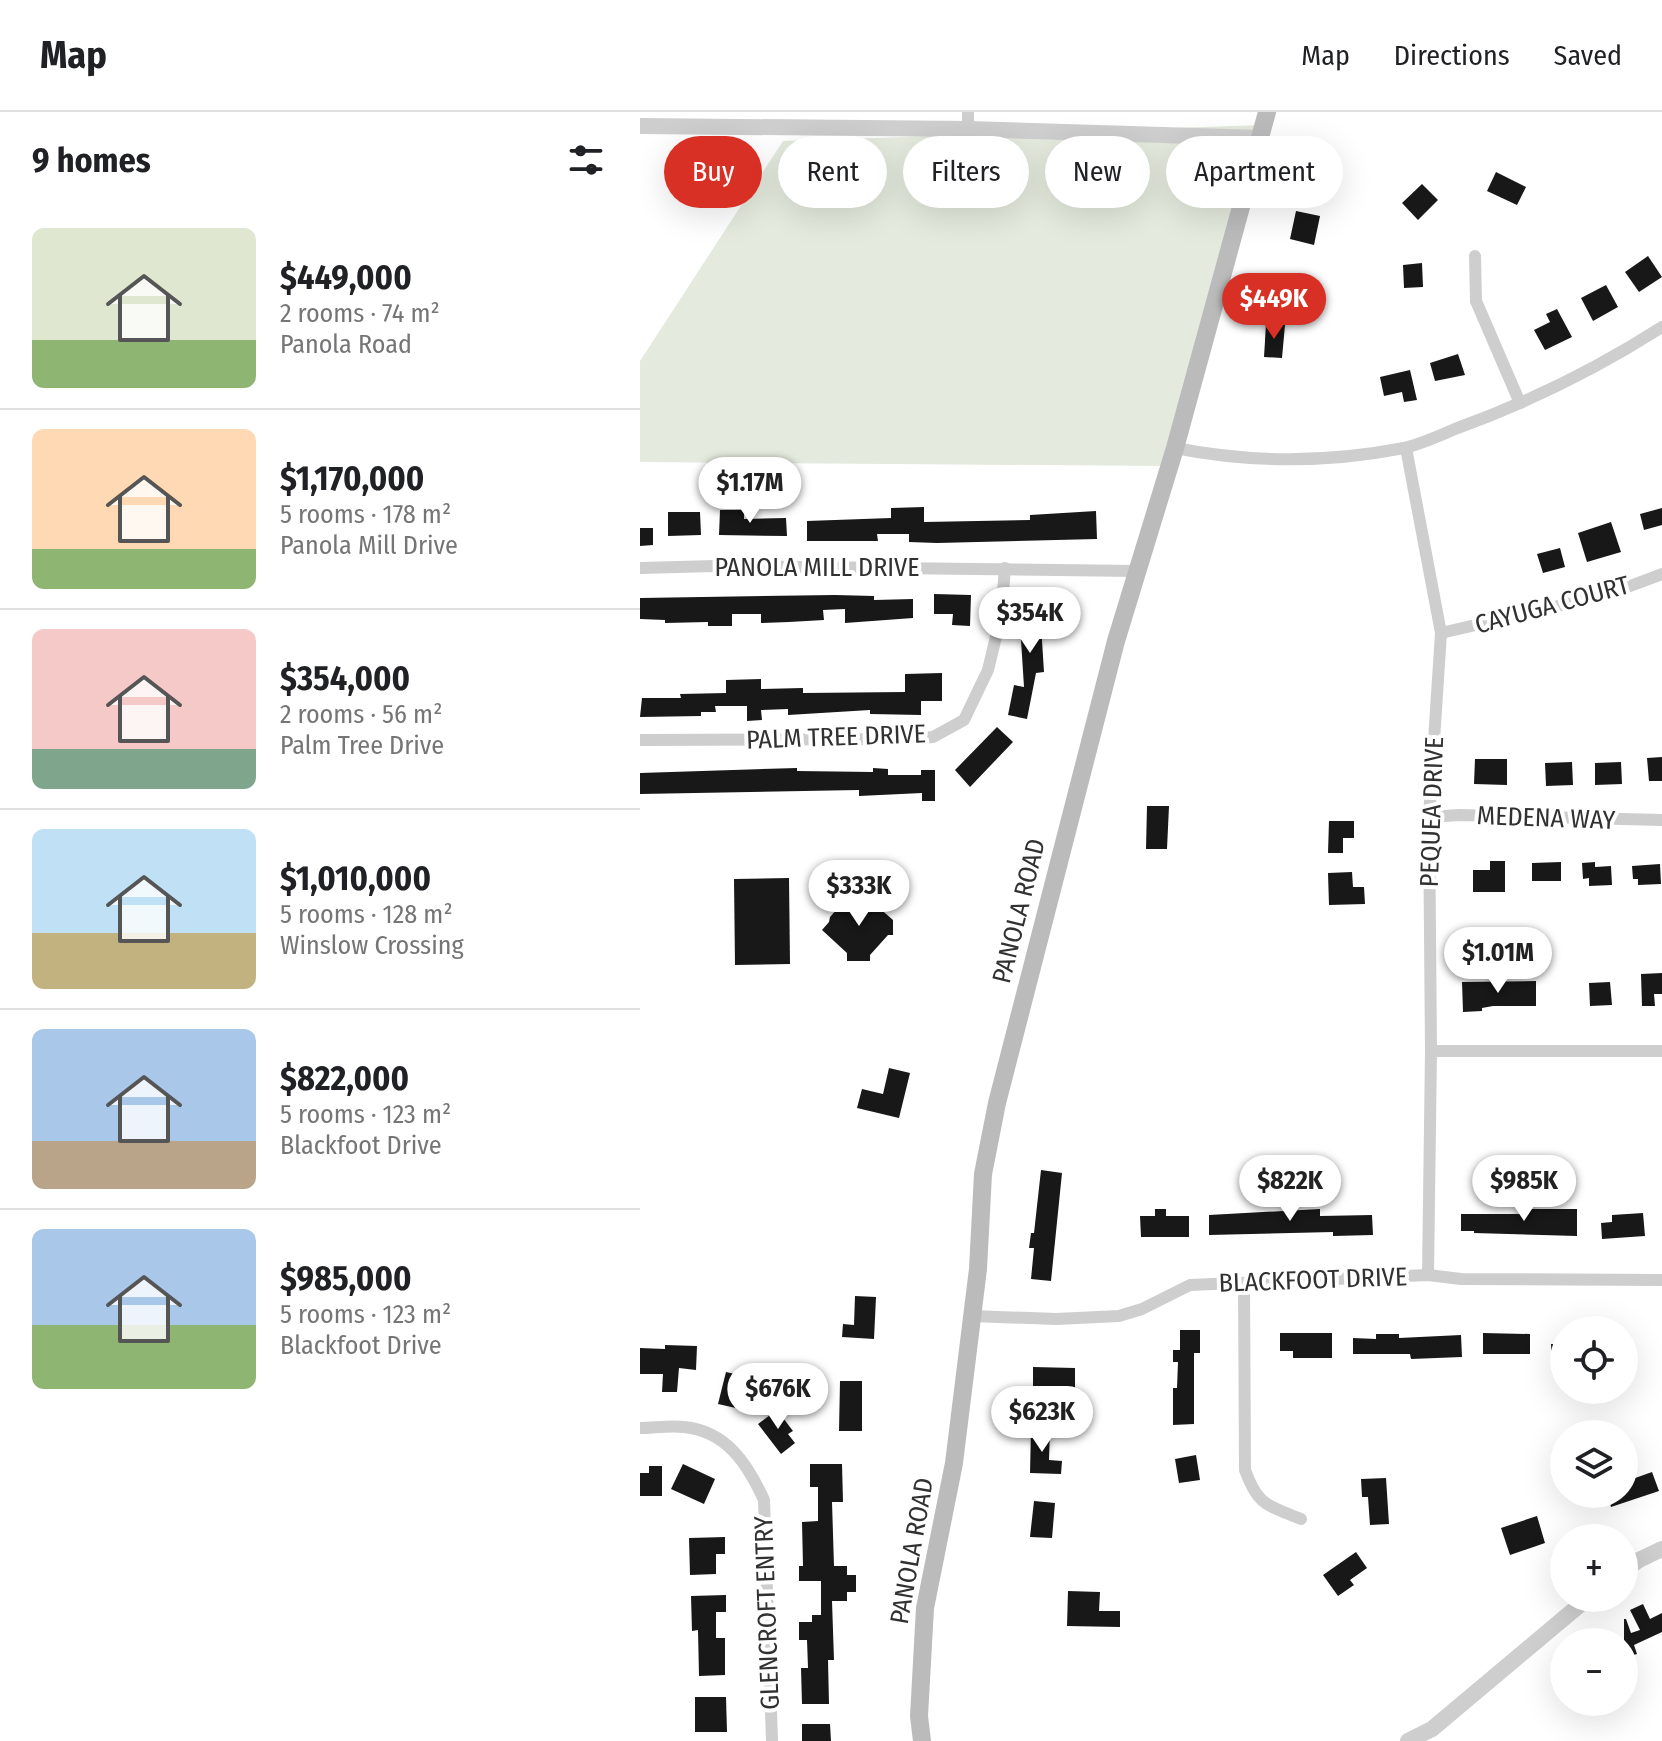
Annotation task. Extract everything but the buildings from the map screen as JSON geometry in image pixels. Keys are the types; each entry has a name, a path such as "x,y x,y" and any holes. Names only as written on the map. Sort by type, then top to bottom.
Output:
{"main road":[{"name":"PANOLA ROAD","path":"1261,136 1267,112"},
{"name":"PANOLA ROAD","path":"922,1741 919,1716 925,1608 954,1463 978,1269 983,1174 997,1103 1108,671 1175,448 1242,208"}],"street":[{"path":"640,126 968,120 1228,136"},
{"path":"1475,256 1476,301 1520,403"},
{"path":"1175,448 1218,457 1274,461 1320,459 1406,448 1520,403 1662,327"},
{"name":"PEQUEA DRIVE","path":"1406,448 1441,633 1429,817 1431,1051 1428,1275"},
{"name":"PANOLA MILL DRIVE","path":"640,568 715,566 1137,571"},
{"name":"PALM TREE DRIVE","path":"640,740 933,737 964,720 988,670 1001,616 1005,568"},
{"name":"CAYUGA COURT","path":"1441,633 1606,595 1662,574"},
{"name":"MEDENA WAY","path":"1429,817 1662,820"},
{"path":"1431,1051 1662,1051"},
{"name":"BLACKFOOT DRIVE","path":"971,1316 1056,1319 1119,1316 1142,1309 1190,1285 1428,1275 1461,1279 1662,1280"},
{"path":"1244,1283 1245,1470 1263,1504 1301,1519"},
{"name":"GLENCROFT ENTRY","path":"640,1428 686,1427 715,1438 737,1452 752,1473 764,1500 772,1741"},
{"path":"1638,1561 1662,1549"},
{"path":"1408,1741 1432,1729 1571,1612"},
{"path":"911,1741 919,1716"}],"shaded area":[{"path":"1262,125 1259,136 1166,136 1166,208 1238,208 1165,466 640,462 640,361 739,208 762,208 762,173 778,149 778,208 887,208 887,138 903,137 903,208 1029,208 1029,136 933,136"}]}
